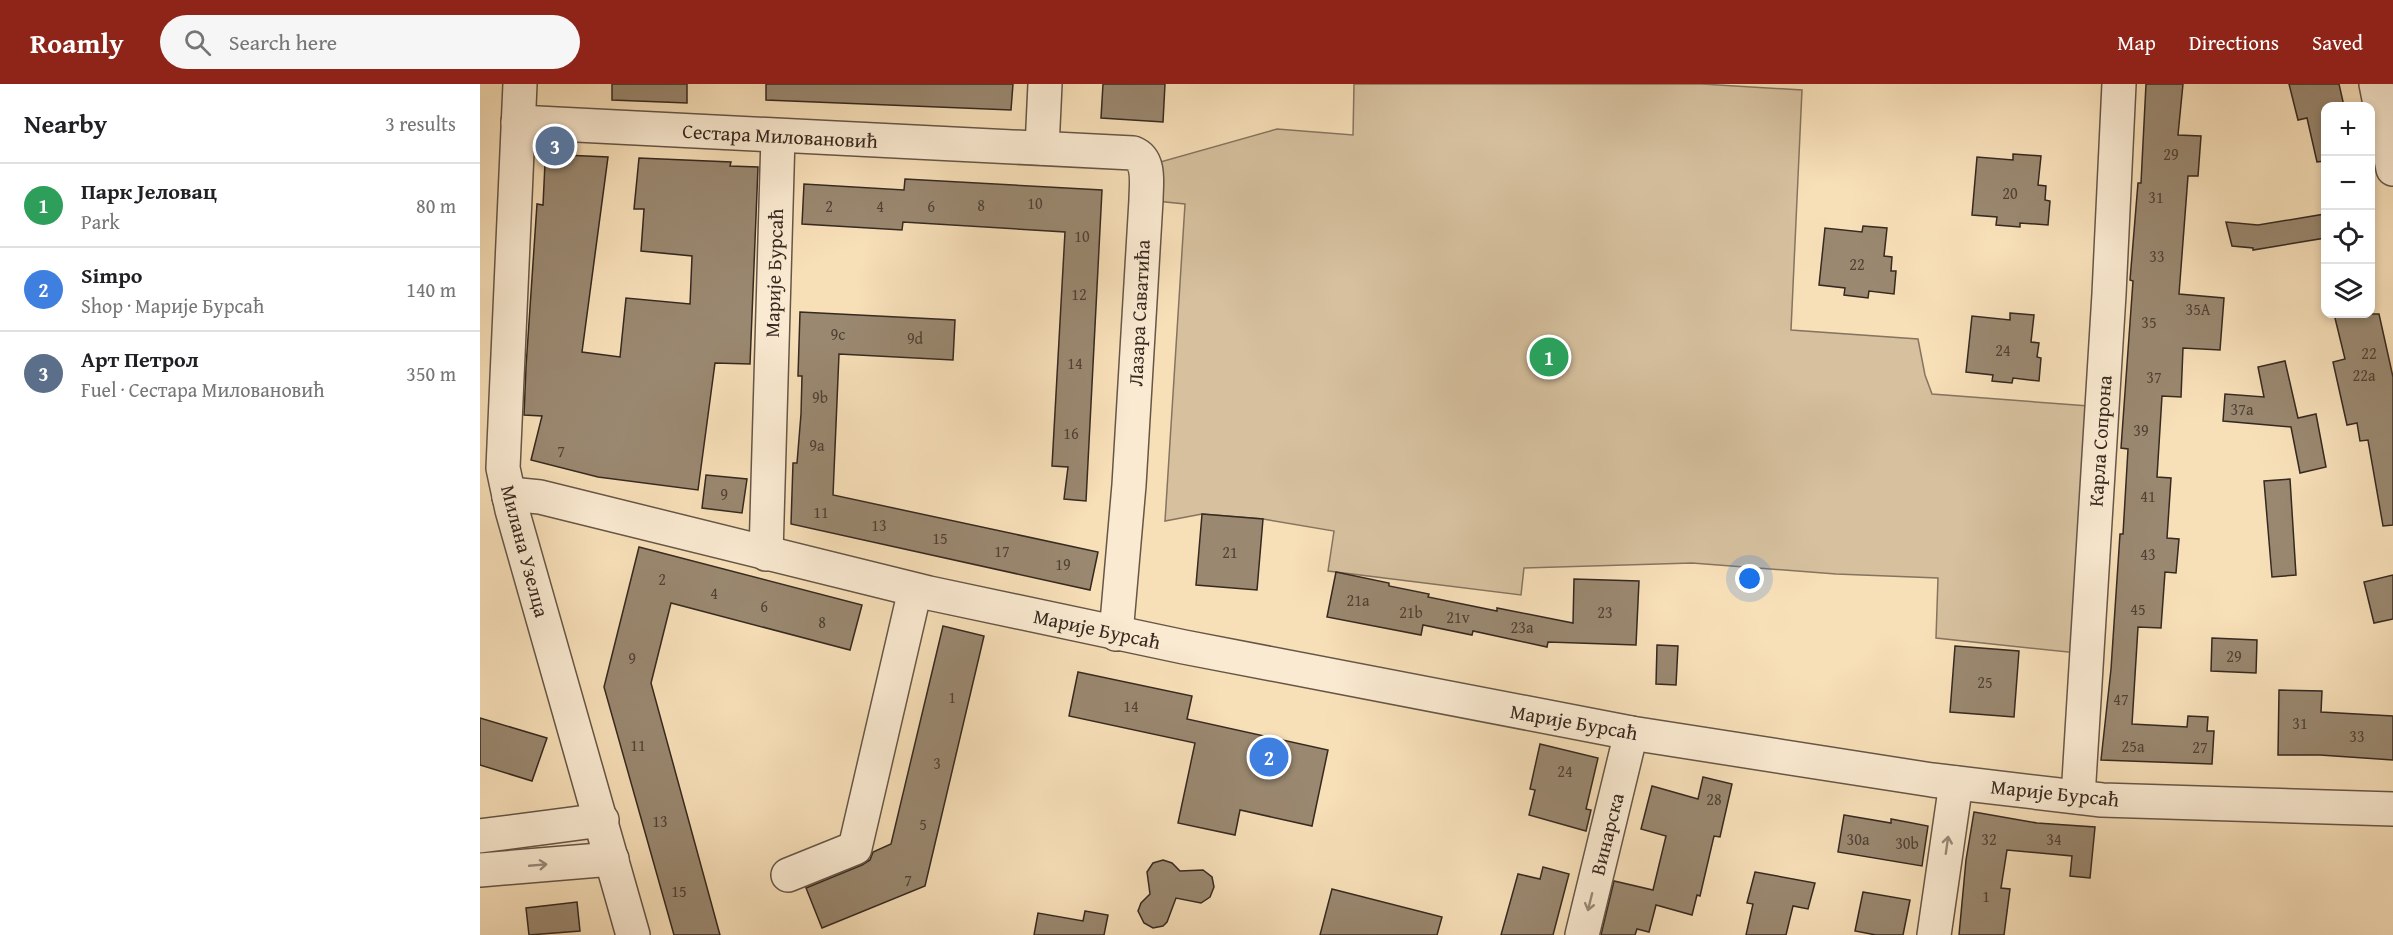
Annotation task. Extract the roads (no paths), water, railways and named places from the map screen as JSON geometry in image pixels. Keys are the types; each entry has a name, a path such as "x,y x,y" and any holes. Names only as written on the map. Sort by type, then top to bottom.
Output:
{"street":[{"name":"Милана Узелца","path":"520,84 503,468 509,497 633,935"},
{"path":"1042,148 1046,84"},
{"name":"Карла Сопрона","path":"2078,797 2109,294 2119,84"},
{"path":"2376,84 2393,169"},
{"name":"Сестара Миловановић","path":"518,122 1042,148"},
{"name":"Марије Бурсаћ","path":"766,554 778,136"},
{"name":"Лазара Саватића","path":"1042,148 1133,153 1141,157 1146,166 1129,473 1116,634"},
{"name":"Марије Бурсаћ","path":"509,497 520,495 540,497 915,590 1116,634 1631,733 1956,783 2102,800 2393,809"},
{"path":"788,875 855,848 915,590"},
{"name":"Винарска","path":"1582,935 1631,733"},
{"path":"1934,935 1956,783"},
{"path":"480,836 602,820"},
{"path":"480,870 612,859"}],"place":[{"name":"Арт Петрол","path":"555,146"},
{"name":"Парк Јеловац","path":"1549,357"},
{"name":"Simpo","path":"1269,757"}]}
